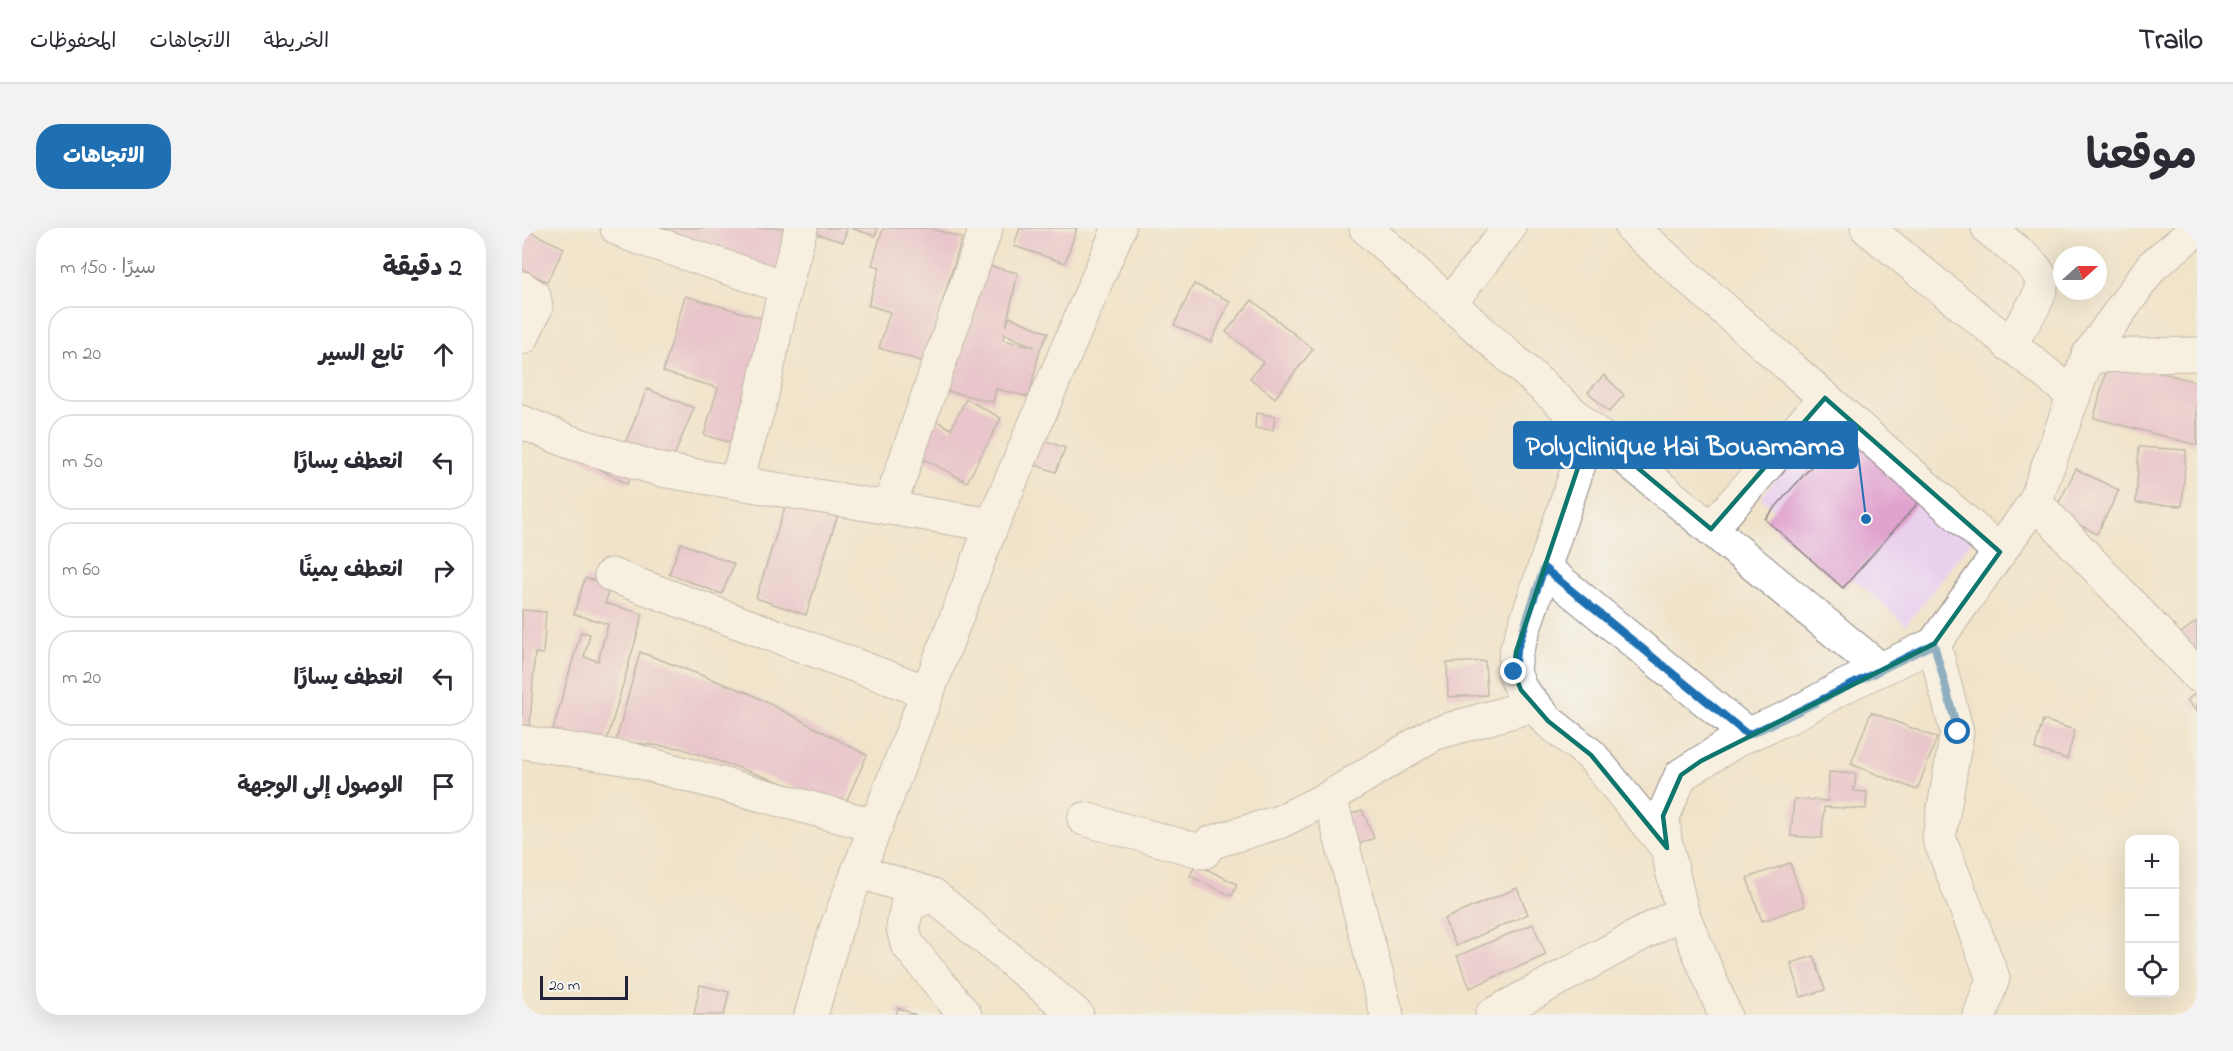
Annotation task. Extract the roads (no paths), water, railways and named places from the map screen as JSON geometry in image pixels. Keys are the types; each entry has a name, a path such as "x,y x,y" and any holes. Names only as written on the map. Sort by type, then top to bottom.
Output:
{"street":[{"path":"736,481 760,403 785,287 801,228"},
{"path":"889,508 986,228"},
{"path":"811,1015 836,929 992,525 1119,228"},
{"path":"1366,228 1591,429 1880,669"},
{"path":"1450,303 1509,228"},
{"path":"1632,228 2000,552"},
{"path":"1867,228 2074,396"},
{"path":"1988,228 2037,268 2043,282 2040,297 2009,345"},
{"path":"2152,266 2157,228"},
{"path":"1725,1015 1682,912 1667,848 1663,816 1681,775 1748,735 1789,717 1880,669 1934,644 2036,502 2088,356 2152,266 2197,229"},
{"path":"627,230 785,287"},
{"path":"522,288 534,296 536,307 522,338"},
{"path":"2088,356 2197,354"},
{"path":"1711,529 1825,398"},
{"path":"522,422 570,442 661,470 992,525"},
{"path":"1591,429 1516,652 1514,672 1521,690 1534,705 1548,721 1591,755 1667,848"},
{"path":"2036,502 2197,675"},
{"path":"1544,568 1748,735"},
{"path":"611,575 927,692"},
{"path":"1934,644 1958,732 1939,838 1993,978 1980,1015"},
{"path":"1084,819 1204,852 1210,843 1280,822 1330,797 1433,734 1534,705"},
{"path":"522,741 629,759 876,826"},
{"path":"1330,797 1387,1015"},
{"path":"858,871 933,894 1077,1015"},
{"path":"933,894 907,905 903,928 907,944 965,1015"},
{"path":"1492,1015 1682,912"}],"place":[{"name":"Polyclinique Hai Bouamama","path":"1866,519"}]}
